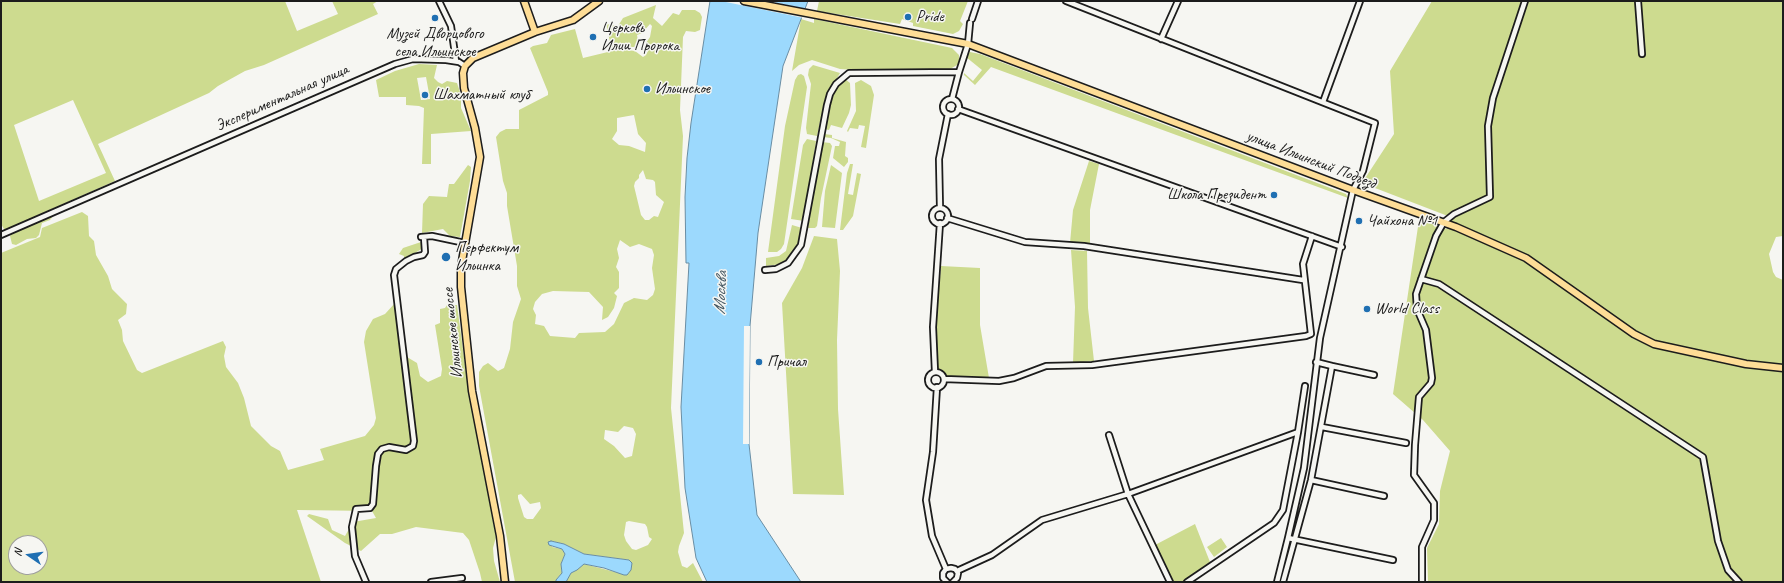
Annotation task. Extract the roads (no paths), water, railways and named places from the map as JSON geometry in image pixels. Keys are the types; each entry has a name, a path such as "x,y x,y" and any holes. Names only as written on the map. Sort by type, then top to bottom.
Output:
{"main road":[{"path":"524,1 535,32"},
{"path":"465,66 473,58 535,32 573,20 599,1"},
{"name":"улица Ильинский Подъезд","path":"744,1 968,44 1353,190 1444,222 1526,258 1634,334 1654,344 1746,364 1783,368"},
{"name":"Ильинское шоссе","path":"465,66 463,83 475,128 480,157 461,267 461,286 472,384 500,536 505,582"}],"street":[{"path":"439,1 451,26 456,61"},
{"path":"952,99 968,44 971,21 978,1"},
{"path":"1066,1 1374,123 1363,171 1353,190 1342,247 1316,362 1304,468 1277,582"},
{"path":"1161,39 1178,1"},
{"path":"1323,102 1360,1"},
{"path":"1422,582 1422,547 1434,520 1434,503 1414,475 1419,397 1432,378 1426,330 1416,302 1421,279 1436,236 1444,222 1454,214 1490,198 1488,126 1493,98 1525,1"},
{"path":"1638,1 1642,54"},
{"name":"Экспериментальная улица","path":"1,235 395,64 413,59 456,61 465,66"},
{"path":"765,270 776,269 788,263 801,245 826,105 832,88 841,78 849,73 960,72"},
{"path":"952,99 956,102 958,109"},
{"path":"948,114 943,109 944,104 947,100 952,99"},
{"path":"958,109 1342,247"},
{"path":"948,114 953,114 958,109"},
{"path":"940,208 938,159 948,114"},
{"path":"940,208 945,210 948,218"},
{"path":"940,208 935,210 933,215 934,220 940,223"},
{"path":"948,218 1025,242 1084,246 1304,280"},
{"path":"940,223 944,222 948,218"},
{"path":"935,372 933,327 940,223"},
{"path":"366,582 355,556 353,520 356,509 370,508 373,504 378,454 385,447 406,450 413,446 405,356 394,275 396,269 406,261 423,255 425,252 422,237 432,236 465,243"},
{"path":"944,379 999,381 1014,378 1046,366 1092,364 1306,336 1311,334 1303,264 1312,236"},
{"path":"1421,279 1439,284 1703,457 1718,541 1728,570 1739,582"},
{"path":"1316,362 1374,375"},
{"path":"1283,582 1311,480 1322,427 1332,366"},
{"path":"935,372 940,373 944,379"},
{"path":"935,372 929,377 929,382 932,386 937,387 943,384 944,379"},
{"path":"1187,582 1274,523 1283,510 1305,386"},
{"path":"937,387 934,445 926,500 932,536 946,569 943,575 947,582"},
{"path":"1322,427 1406,443"},
{"path":"957,571 992,555 1042,520 1128,494 1298,432"},
{"path":"1108,435 1128,494 1170,582"},
{"path":"1311,480 1384,496"},
{"path":"1288,538 1393,560"},
{"path":"946,569 951,568 957,571"},
{"path":"954,582 958,576 957,571"},
{"path":"431,582 462,578"}],"water":[{"name":"Москва","path":"710,1 808,1 783,66 758,233 750,326 749,444 757,515 801,582 707,582 696,558 685,488 681,407 689,263 686,263 685,197 687,158"},
{"path":"551,541 564,544 584,554 629,560 632,563 631,570 627,575 624,575 604,568 584,564 571,573 566,582 556,582 562,573 561,564 565,554 562,549 549,545 548,542"}],"place":[{"name":"Pride","path":"908,17"},
{"name":"Музей Дворцового села Ильинское","path":"435,18"},
{"name":"Церковь Илии Пророка","path":"593,37"},
{"name":"Ильинское","path":"647,89"},
{"name":"Шахматный клуб","path":"425,95"},
{"name":"Школа Президент","path":"1274,195"},
{"name":"Чайхона №1","path":"1359,221"},
{"name":"Перфектум Ильинка","path":"446,257"},
{"name":"World Class","path":"1367,309"},
{"name":"Причал","path":"759,362"}]}
